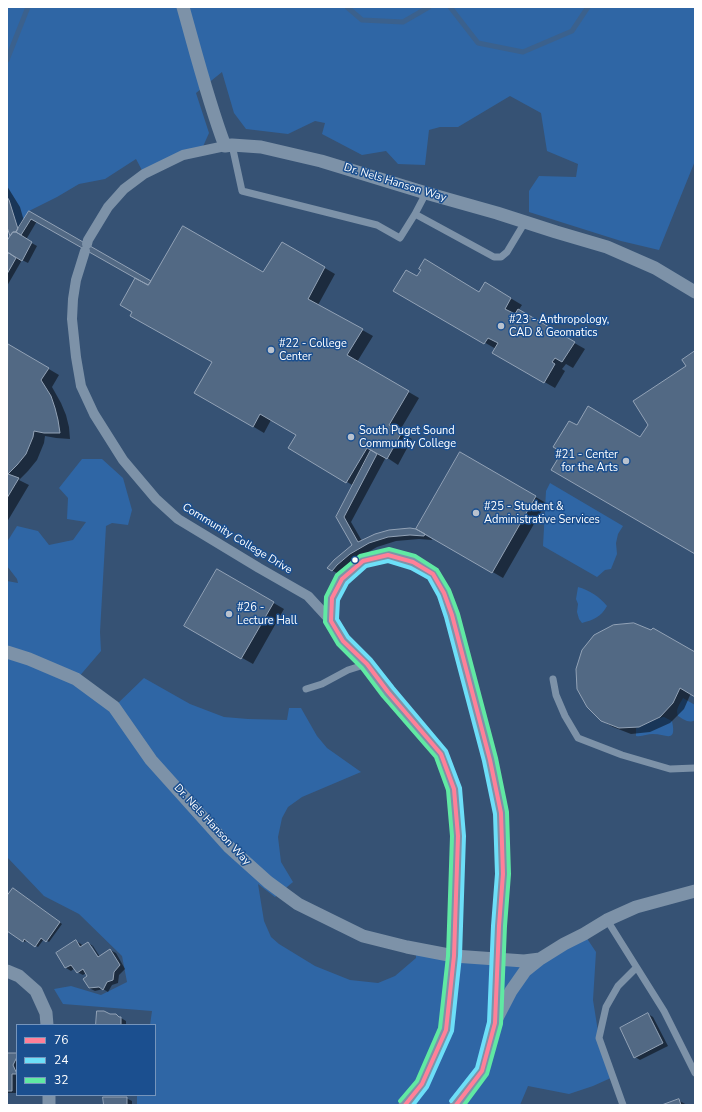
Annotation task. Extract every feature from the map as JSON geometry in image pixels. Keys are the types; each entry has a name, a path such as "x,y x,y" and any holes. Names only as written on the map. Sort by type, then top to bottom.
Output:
{"street":[{"path":"183,7 196,57 219,131 229,145"},
{"name":"Dr. Nels Hanson Way","path":"229,145 261,147 321,161 607,247 655,268 695,292"},
{"name":"Community College Drive","path":"229,145 183,155 161,165 144,174 124,189 108,207 88,240 76,280 72,319 80,379 83,391 94,414 123,460 156,499 178,519 308,596 331,621"},
{"path":"405,1105 422,1084 446,1030 454,956 458,836 454,789 441,754 388,692 367,664 343,641 331,621 332,598 342,579 363,561 388,555 413,562 432,574 444,593 452,616 490,760 501,813 503,874 498,926 495,1023"},
{"name":"Dr. Nels Hanson Way","path":"7,652 29,659 76,679 114,707 151,760 229,847 268,882 298,904 363,936 407,947 454,956 524,961 540,959 607,920 636,907 695,891"},
{"path":"456,1105 482,1071 495,1023 511,991 525,971 540,959"},
{"path":"7,971 19,976 36,991 46,1013 47,1024"}],"lane":[{"path":"229,145 242,191 377,225 400,238 426,193"},
{"path":"415,214 494,257 501,257 507,252 525,222"},
{"path":"306,689 322,684 348,670 367,664"},
{"path":"553,679 556,695 565,716 578,738 622,755 670,769 695,768"},
{"path":"607,920 664,1011 695,1074"},
{"path":"623,1105 599,1038 606,1007 618,986 636,968"}],"shaded area":[{"path":"7,7 695,7 695,161 659,250 621,241 529,212 529,191 539,176 576,177 578,164 547,151 541,113 510,96 458,127 440,127 429,130 425,165 398,164 386,151 362,155 322,134 325,123 315,121 288,134 246,129 234,113 222,72 196,93 209,133 201,151 144,174 136,159 105,179 79,184 29,211 18,229 7,197"},
{"path":"82,459 102,459 123,478 132,510 128,525 112,523 106,526 100,632 101,651 77,679 114,707 144,678 190,704 224,717 287,720 289,708 301,708 317,736 327,748 361,772 302,797 288,807 282,818 278,837 281,862 293,882 275,897 258,884 264,921 271,937 279,944 315,966 350,980 378,983 395,976 416,958 416,949 524,961 584,934 596,952 593,1000 599,1038 613,1077 569,1094 528,1086 520,1105 466,1105 460,1101 456,1105 137,1105 137,1096 156,1096 156,1024 150,1024 152,1011 63,1004 54,989 71,986 101,995 127,982 122,956 79,914 44,896 7,857 7,581 18,583 17,579 7,566 7,542 17,526 38,531 49,545 73,540 86,522 67,519 68,498 59,488"},
{"path":"550,483 623,526 618,534 616,543 617,554 611,569 605,570 597,577 543,546 546,491"},
{"path":"578,587 594,594 607,606 596,618 582,623 577,612 578,604 576,599"},
{"path":"683,698 695,705 695,720 693,721 686,721 678,716 677,709"},
{"path":"664,717 672,721 672,735 666,736 653,734 636,736 636,728"}],"building":[{"path":"7,197 18,229 10,236 7,227"},
{"path":"29,211 151,281 148,285 31,219 21,235 16,232"},
{"name":"#22 - College Center","path":"183,226 263,272 282,242 325,267 308,299 363,329 347,355 409,391 389,425 402,432 387,459 367,448 346,483 288,448 296,435 260,414 253,427 194,393 212,362 130,316 132,312 120,305 135,278 148,285"},
{"path":"13,232 16,232 32,242 22,261 7,252 7,241"},
{"path":"9,253 16,258 7,274 7,256"},
{"name":"#23 - Anthropology, CAD & Geomatics","path":"425,259 479,292 485,282 511,298 505,309 515,314 518,309 575,342 562,362 555,358 552,362 555,364 544,383 492,353 498,343 488,338 484,344 393,291 406,270 417,276"},
{"path":"8,344 49,368 41,380 51,396 60,433 44,433 34,431 26,454 8,474 19,478 7,498"},
{"name":"#21 - Center for the Arts","path":"695,351 695,554 551,470 562,452 553,447 569,421 577,425 588,406 640,437 648,425 633,401 686,366 682,360"},
{"path":"371,450 377,454 344,517 358,542 375,534 389,530 410,528 416,529 425,534 424,536 410,535 388,537 369,543 350,554 332,571 327,568 352,545 336,517"},
{"name":"#25 - Student & Administrative Services","path":"460,452 536,496 492,573 416,529"},
{"name":"#26 - Lecture Hall","path":"217,569 274,602 241,659 184,626"},
{"path":"634,623 651,630 653,628 695,652 695,697 680,688 673,703 660,717 639,727 619,728 601,721 587,707 577,689 576,669 582,650 594,635 613,625"},
{"path":"13,888 60,922 46,942 41,938 35,947 24,939 23,942 7,931 7,896"},
{"path":"76,940 80,947 88,942 98,957 110,949 120,965 114,972 113,980 107,982 103,990 99,987 89,988 83,979 87,976 83,969 77,973 71,965 65,968 56,953"},
{"path":"97,1011 116,1014 121,1017 121,1024 96,1024"},
{"path":"648,1013 663,1043 634,1058 620,1028"},
{"path":"7,1053 16,1053 16,1059 13,1065 16,1074 12,1074 12,1091 7,1091"},
{"path":"103,1097 127,1097 127,1105 104,1105"},
{"path":"679,1099 681,1105 662,1105"}],"waterway":[{"path":"7,60 28,7"},
{"path":"347,7 362,20 403,22 429,7"},
{"path":"450,7 478,43 523,52 572,31 588,7"}],"transit line":[{"name":"32","path":"400,1101 417,1081 440,1028 448,956 452,836 448,790 436,757 383,696 362,668 338,644 325,622 326,597 337,575 360,556 389,549 415,556 437,570 449,590 458,614 496,758 507,812 509,874 505,926 501,1024 487,1074 464,1105"},
{"name":"76","path":"405,1105 422,1084 446,1030 454,956 458,836 454,789 441,754 388,692 367,664 343,641 331,621 332,598 342,579 363,561 388,555 413,562 433,574 444,593 452,615 490,760 501,813 503,874 499,926 495,1023 482,1071 456,1105"},
{"name":"24","path":"413,1105 427,1087 452,1031 460,956 464,836 460,788 446,751 371,660 348,637 337,619 338,600 347,583 366,566 388,561 411,568 429,578 439,596 446,617 484,761 495,814 497,874 489,1022 477,1068 451,1101"}],"place":[{"name":"#23 - Anthropology, CAD & Geomatics","path":"501,326"},
{"name":"#22 - College Center","path":"271,350"},
{"name":"South Puget Sound Community College","path":"351,437"},
{"name":"#21 - Center for the Arts","path":"626,461"},
{"name":"#25 - Student & Administrative Services","path":"476,513"},
{"name":"#26 - Lecture Hall","path":"229,614"}]}
